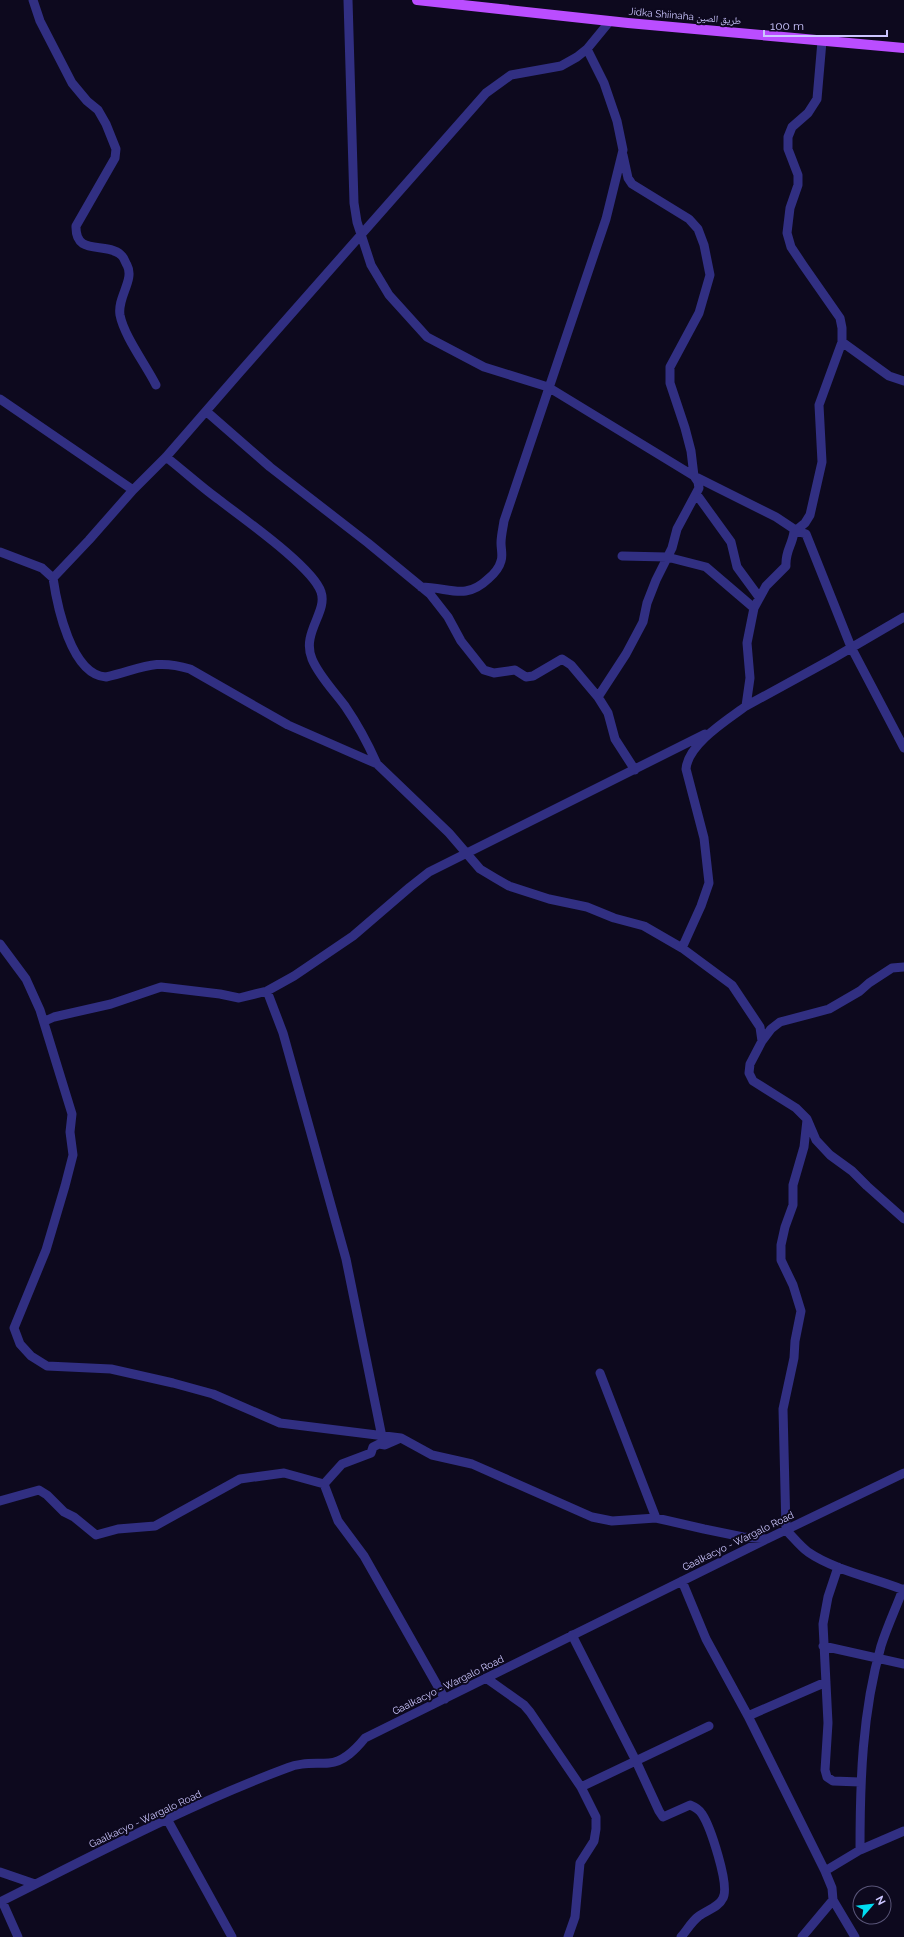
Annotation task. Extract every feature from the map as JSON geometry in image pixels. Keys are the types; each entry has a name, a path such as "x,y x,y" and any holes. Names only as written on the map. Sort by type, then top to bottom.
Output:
{"main road":[{"name":"Jidka Shiinaha طريق الصين","path":"417,0 904,48"}],"street":[{"path":"33,0 40,21 72,83 87,101 98,110 116,149 115,158 76,226 76,235 80,242 115,251 122,256 129,269 129,277 119,302 120,315 125,329 156,385"},
{"path":"348,0 354,202 361,236 372,265 388,295 427,337 484,367 548,387 694,476 776,517 797,531 806,534 850,648 904,748"},
{"path":"53,578 133,490 166,457 207,412 254,356 486,93 511,75 561,66 587,49 610,20"},
{"path":"746,706 750,678 747,643 754,608 766,586 786,566 785,556 793,540 794,532 805,523 810,515 822,462 819,405 842,342 840,318 791,247 787,234 790,208 798,185 798,175 788,149 788,138 792,127 808,113 817,99 822,41"},
{"path":"587,49 604,83 617,121 625,169 632,184 689,219 698,229 704,245 710,275 699,314 681,350 673,361 669,375 685,428 691,451 694,476 698,482 699,488 697,495 676,529 674,543 647,603 643,622 626,654 598,697"},
{"path":"421,587 438,587 453,592 469,592 481,585 499,567 502,560 501,541 504,521 606,219 623,150"},
{"path":"842,342 889,376 904,381"},
{"path":"0,398 133,490"},
{"path":"207,412 270,466 421,587 439,604 462,641 484,670 494,673 515,670 526,677 533,676 562,659 571,665 598,697 608,713 615,739 635,770"},
{"path":"166,457 284,551 315,580 322,593 321,609 313,624 309,639 311,657 320,673 346,707 370,748 377,764"},
{"path":"697,495 731,542 737,567 759,597"},
{"path":"0,552 36,565 53,578 57,606 64,626 74,650 91,672 101,677 106,677 145,665 161,663 179,666 223,686 288,725 377,764 450,832 480,870 509,886 549,899 587,907 614,918 644,926 682,948 732,985 760,1027 762,1041"},
{"path":"622,556 667,557 706,567 754,608"},
{"path":"682,948 710,883 704,838 688,777 686,762 692,751 715,729 746,706 904,617"},
{"path":"44,1021 54,1017 110,1004 160,987 220,994 239,998 266,991 294,976 353,936 429,872 715,729"},
{"path":"0,944 26,979 44,1021 50,1048 72,1114 70,1132 72,1155 66,1186 46,1250 14,1328 20,1344 31,1356 47,1366 118,1370 173,1382 213,1394 280,1423 382,1437 401,1438 432,1455 472,1464 592,1517 612,1521 656,1518 723,1533 767,1539"},
{"path":"904,967 892,968 860,991 829,1009 780,1022 771,1029 762,1041 750,1064 749,1073 753,1081 796,1108 807,1119 816,1140 830,1155 852,1171 866,1186 904,1219"},
{"path":"266,991 283,1034 346,1259 382,1437"},
{"path":"807,1119 804,1147 793,1185 793,1205 785,1227 781,1245 781,1260 793,1285 801,1311 784,1409 786,1530 808,1552 838,1567 877,1579 904,1590 882,1646 867,1707 860,1782 860,1850"},
{"path":"600,1374 656,1518"},
{"path":"324,1484 342,1464 371,1453 373,1447 379,1444 386,1446 401,1438"},
{"path":"0,1501 39,1490 47,1495 64,1512 74,1517 96,1535 118,1529 155,1526 240,1479 284,1473 324,1484"},
{"name":"Gaalkacyo - Wargalo Road","path":"1,1901 168,1820 288,1767 314,1762 330,1763 343,1758 356,1749 365,1738 862,1492 904,1474"},
{"path":"324,1484 338,1521 364,1556 445,1698"},
{"path":"838,1567 828,1597 823,1624 828,1723 825,1770 827,1777 833,1781 860,1782"},
{"path":"682,1581 706,1639 748,1716 825,1871 832,1888 833,1900 855,1937"},
{"path":"572,1635 636,1761 658,1811 663,1817 690,1805 696,1807 702,1814 722,1866 726,1886 724,1897 719,1904 698,1917 681,1937"},
{"path":"823,1646 904,1664"},
{"path":"486,1678 524,1705 530,1712 581,1787 596,1817 594,1841 580,1863 576,1916 568,1937"},
{"path":"748,1716 826,1682"},
{"path":"581,1787 709,1726"},
{"path":"168,1820 232,1937"},
{"path":"825,1871 860,1850 904,1831"},
{"path":"0,1872 34,1884"},
{"path":"802,1937 833,1900"},
{"path":"1,1901 18,1937"}]}
